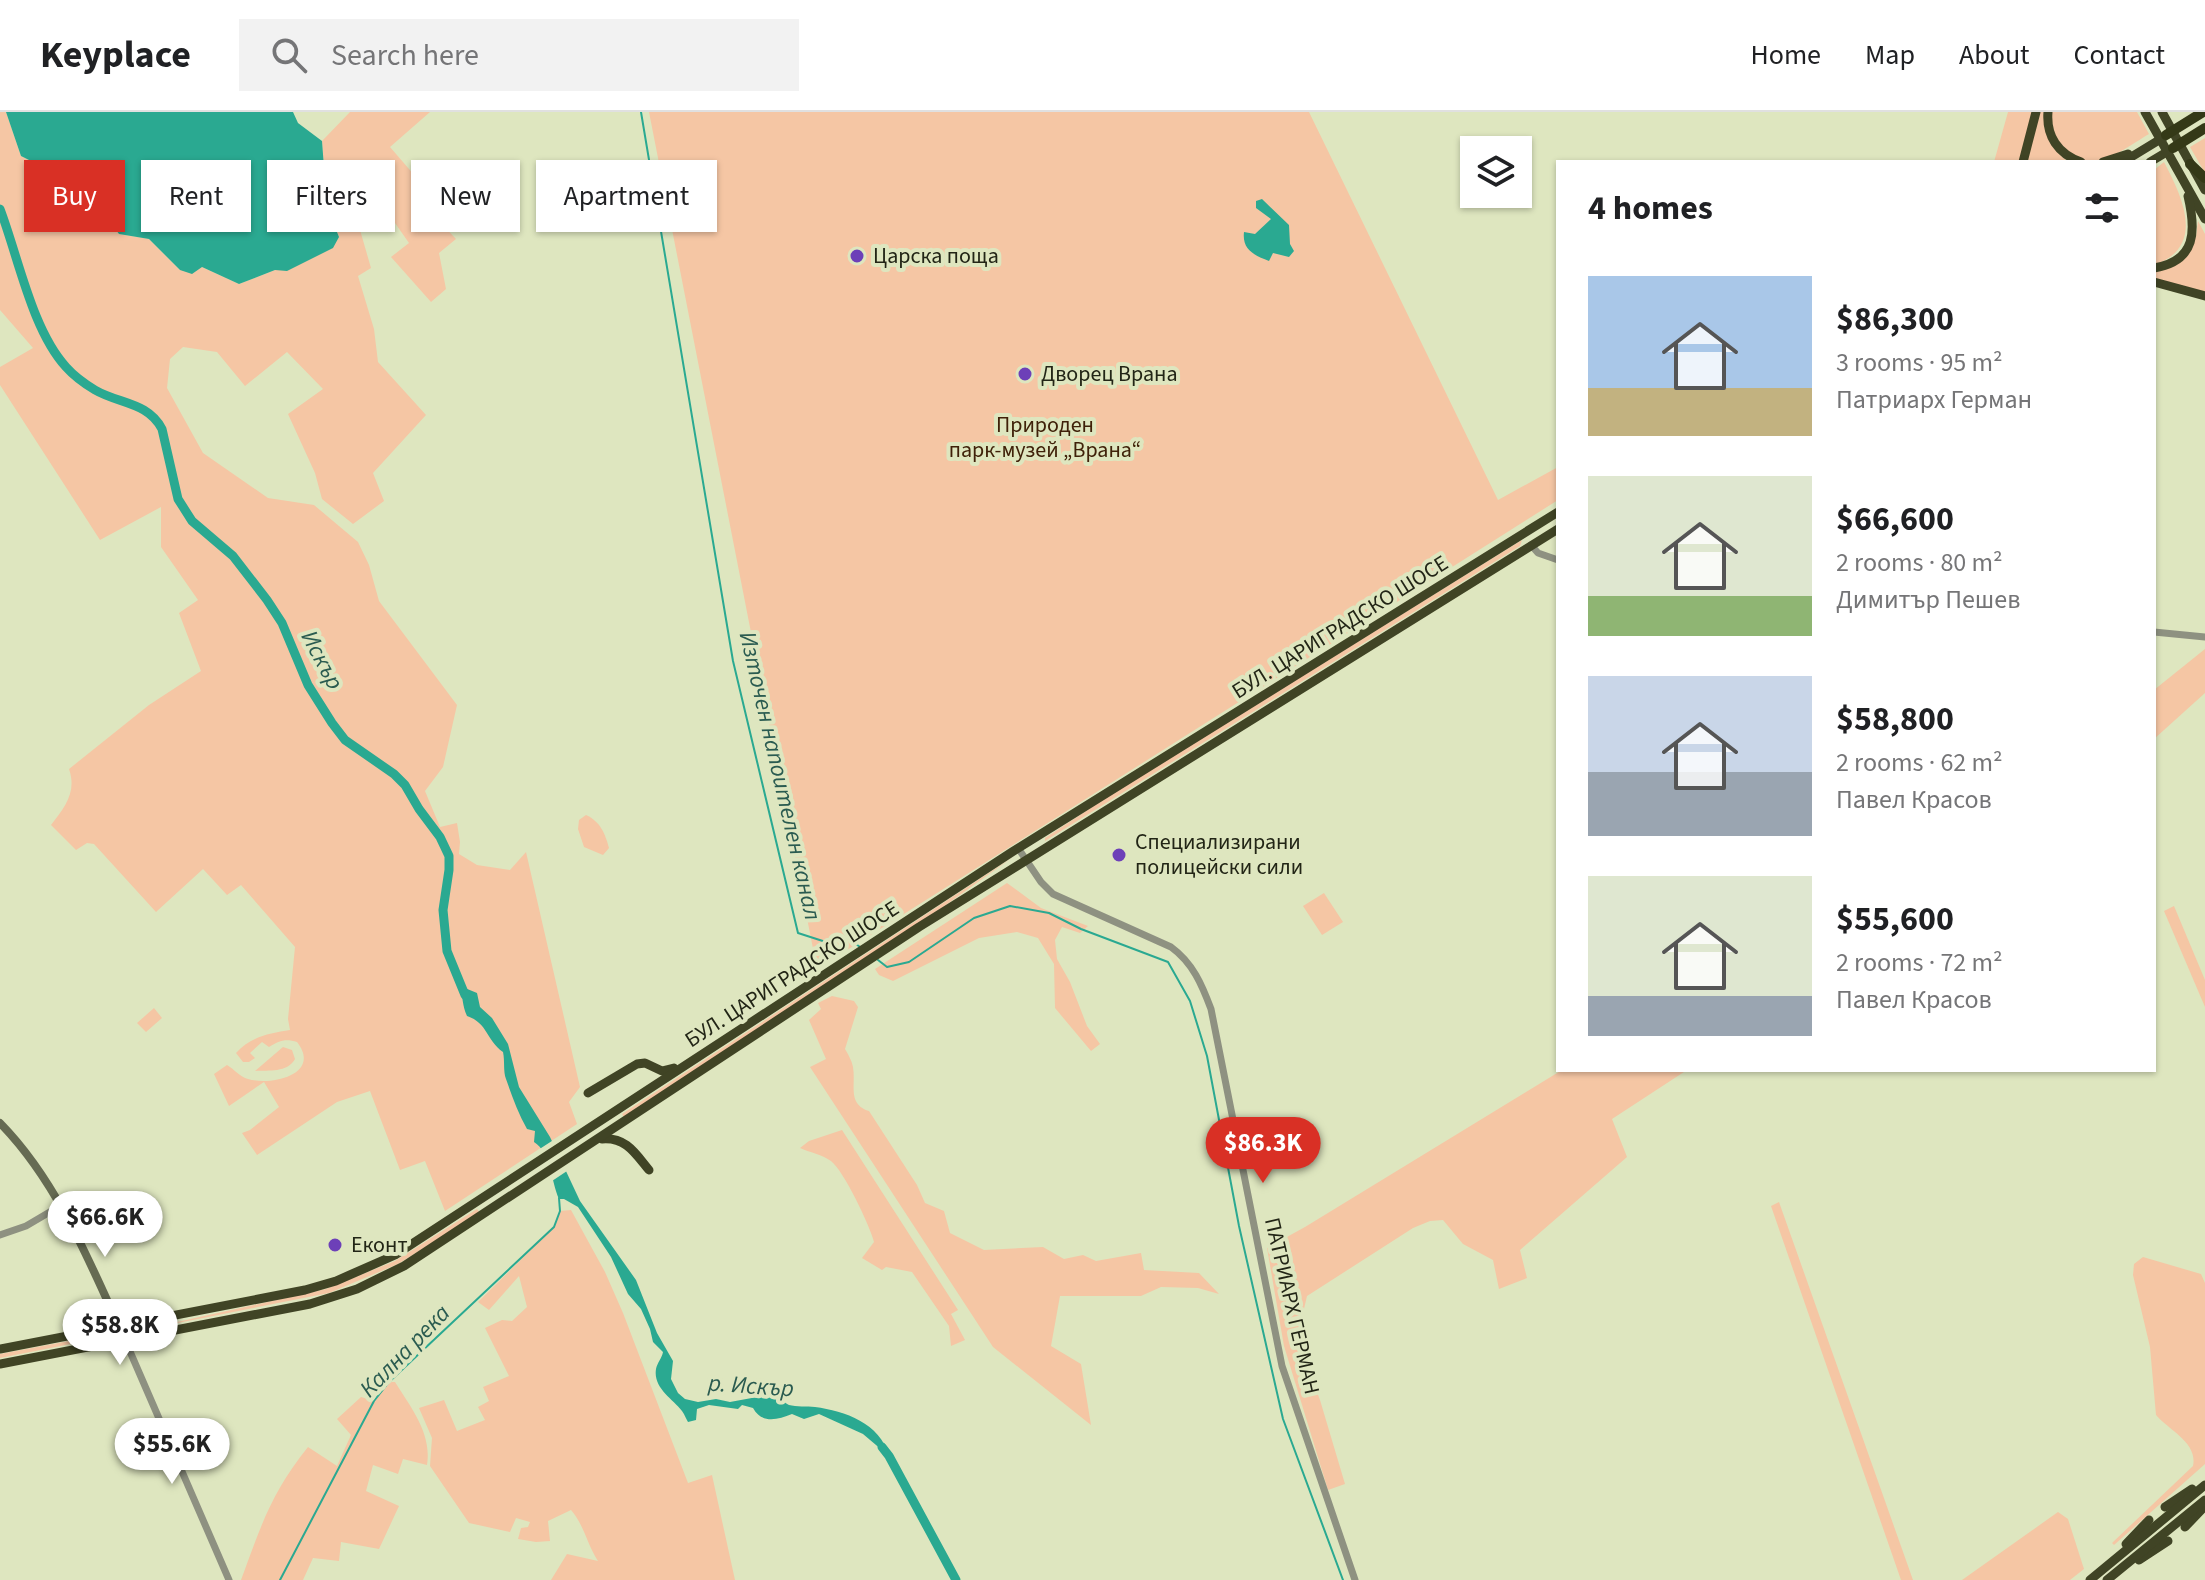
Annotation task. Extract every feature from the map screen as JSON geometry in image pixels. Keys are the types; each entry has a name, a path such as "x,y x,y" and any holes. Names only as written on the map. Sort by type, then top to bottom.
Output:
{"highway":[{"path":"2024,160 2036,112"},
{"path":"2048,112 2048,127 2054,143 2067,156 2076,160"},
{"path":"2145,112 2205,219"},
{"path":"2126,160 2201,112"},
{"path":"2163,113 2205,190"},
{"path":"2154,160 2202,131"},
{"path":"2109,160 2146,148"},
{"path":"2189,162 2205,178"},
{"path":"2156,267 2175,261 2191,241 2193,221 2185,185"},
{"path":"2156,283 2205,296"},
{"name":"БУЛ. ЦАРИГРАДСКО ШОСЕ","path":"0,1349 277,1296 336,1281 410,1247 1018,848 1556,513"},
{"name":"БУЛ. ЦАРИГРАДСКО ШОСЕ","path":"0,1364 293,1308 357,1289 427,1253 891,945 1556,530"},
{"path":"588,1093 637,1064 645,1063 668,1071 702,1054"},
{"path":"631,1101 651,1081 653,1068"},
{"path":"630,1146 628,1130 635,1116"},
{"path":"599,1140 617,1139 630,1146 649,1170"},
{"path":"2165,1507 2205,1483"},
{"path":"2091,1579 2205,1483"},
{"path":"2185,1527 2205,1503"},
{"path":"2108,1580 2205,1503"},
{"path":"2091,1579 2149,1520"},
{"path":"2108,1580 2168,1541"}],"main road":[{"path":"0,1123 33,1161 60,1206 125,1340"}],"street":[{"path":"1531,545 1538,553 1556,559"},
{"path":"2156,632 2205,637"},
{"name":"ПАТРИАРХ ГЕРМАН","path":"1018,848 1053,894 1171,947 1186,960 1200,982 1214,1025 1282,1366 1355,1580"},
{"path":"0,1235 36,1221 60,1206"},
{"path":"125,1340 229,1580"}],"green space":[{"path":"0,112 6,112 21,156 29,160 24,160 24,232 117,232 149,239 180,270 202,267 239,284 275,270 339,237 337,232 361,232 371,268 358,276 374,329 378,362 426,415 373,473 384,501 353,524 322,499 315,473 288,414 323,389 287,352 245,386 217,352 183,347 170,359 167,388 203,453 268,498 314,505 358,542 369,565 379,601 457,705 443,767 425,791 440,827 457,823 459,854 477,865 510,870 526,852 580,1087 569,1102 577,1124 445,1211 425,1161 400,1170 370,1091 337,1102 257,1155 242,1133 279,1107 264,1082 229,1106 214,1074 227,1065 245,1078 269,1081 299,1070 303,1053 297,1042 282,1041 269,1047 262,1042 250,1053 255,1058 249,1062 243,1062 236,1053 254,1039 290,1030 288,1019 295,947 241,885 227,895 203,869 156,912 94,844 87,843 76,850 51,825 71,792 69,769 149,705 201,671 179,613 198,600 161,547 161,507 100,540 0,385 0,367 33,348 0,310"},
{"path":"350,112 430,112 390,147 411,171 411,232 449,232 456,239 439,253 446,289 431,302 391,257 409,243 395,223 395,160 323,160 322,141"},
{"name":"Природен парк-музей „Врана“","path":"649,112 1309,112 1498,500 1556,468 1556,501 817,969 673,232 717,232 717,160 658,160"},
{"path":"2008,112 2033,112 2020,160 1995,160"},
{"path":"2039,112 2044,112 2045,127 2053,147 2067,160 2027,160"},
{"path":"2051,112 2137,112 2149,134 2109,157 2084,160 2068,151 2053,130"},
{"path":"2205,138 2205,173 2190,147"},
{"path":"2164,162 2178,192 2186,221 2180,247 2156,264 2156,168"},
{"path":"2198,221 2205,234 2205,293 2156,279 2156,271 2160,271 2196,237"},
{"path":"1522,540 1520,546 1045,841 1045,838 1115,792"},
{"path":"2205,649 2205,693 2156,737 2156,688"},
{"path":"586,815 604,833 609,848 603,855 584,847 578,829 579,820"},
{"path":"1013,857 943,907 624,1117 622,1114"},
{"path":"1007,883 1041,908 1088,926 1080,933 1062,927 1055,940 1057,959 1070,982 1087,1026 1100,1044 1091,1051 1055,1008 1054,964 1038,938 1017,932 979,938 893,981 879,975 875,969"},
{"path":"1324,893 1343,922 1322,935 1303,906"},
{"path":"2174,906 2205,980 2205,1007 2164,911"},
{"path":"832,996 854,1001 858,1007 845,1049 853,1067 855,1099 869,1111 917,1185 925,1203 944,1211 950,1233 984,1250 1043,1247 1064,1259 1083,1255 1096,1261 1141,1253 1144,1270 1199,1273 1219,1294 1198,1288 1161,1287 1141,1296 1060,1296 1051,1346 1081,1364 1091,1425 993,1347 810,1067 826,1059 809,1020 821,1009 818,1003"},
{"path":"154,1008 162,1018 146,1032 137,1023"},
{"path":"283,1047 292,1050 295,1059 292,1063 277,1070 255,1071"},
{"path":"1559,1072 1684,1072 1612,1119 1627,1157 1520,1250 1527,1278 1499,1289 1493,1260 1463,1244 1443,1220 1430,1221 1413,1228 1307,1296 1297,1339 1320,1400 1345,1484 1328,1490 1284,1346 1267,1248"},
{"path":"842,1130 958,1310 951,1314 965,1340 951,1346 949,1326 912,1272 886,1267 882,1270 862,1258 874,1242 849,1187 831,1161 800,1148 809,1141"},
{"path":"1779,1202 1913,1580 1901,1580 1771,1206"},
{"path":"477,1209 480,1213 398,1264 329,1293 132,1332 326,1289 395,1261"},
{"path":"571,1210 605,1272 623,1313 688,1483 712,1475 735,1580 551,1580 567,1554 598,1561 571,1510 548,1521 550,1541 518,1539 521,1528 528,1527 530,1522 516,1518 510,1532 469,1523 430,1466 432,1438 419,1408 444,1400 457,1431 485,1420 478,1407 489,1401 483,1387 509,1376 485,1328 502,1320 512,1321 527,1307 519,1276 489,1310 478,1302 554,1227 560,1211"},
{"path":"2143,1257 2201,1274 2205,1283 2205,1464 2114,1545 2112,1543 2193,1466 2187,1444 2156,1415 2150,1347 2133,1275 2134,1264"},
{"path":"106,1334 106,1337 0,1358 0,1354"},
{"path":"389,1382 395,1382 414,1412 424,1432 428,1454 427,1465 403,1459 398,1474 373,1465 366,1491 399,1506 379,1549 341,1542 339,1561 313,1558 303,1580 241,1580 268,1510 295,1464 308,1447 337,1466 351,1435 337,1419 361,1397 374,1401"},
{"path":"2058,1512 2068,1519 2084,1569 2070,1580 1962,1580"}],"water":[{"path":"6,112 293,112 298,123 322,141 323,160 267,160 267,232 337,232 339,237 333,248 287,271 275,270 239,284 202,267 192,274 180,270 149,239 117,232 125,232 125,160 29,160 21,156"},
{"path":"1262,199 1289,225 1290,244 1294,251 1289,257 1273,253 1269,261 1254,254 1245,243 1244,232 1255,234 1271,219 1256,208 1256,201"},
{"path":"460,986 477,993 480,1007 492,1018 508,1044 519,1087 550,1137 580,1201 636,1280 657,1333 673,1361 671,1379 678,1393 685,1399 698,1402 716,1399 730,1402 774,1394 789,1405 838,1412 870,1427 889,1456 863,1434 819,1414 804,1419 792,1414 765,1419 753,1408 742,1405 738,1409 709,1405 697,1409 696,1420 688,1422 657,1382 656,1369 663,1352 653,1342 641,1309 628,1294 611,1257 578,1207 559,1199 544,1153 534,1142 535,1131 527,1129 513,1098 505,1076 503,1052 479,1023 467,1016"}],"pier":[{"path":"555,1139 570,1169 549,1183 545,1162 538,1150"}],"waterway":[{"name":"Източен напоителен канал","path":"641,112 733,661 798,933 829,943 848,938 860,947"},
{"name":"Искър","path":"0,209 27,292 54,352 87,385 104,395 141,408 156,420 162,429 178,499 192,521 233,556 267,600 282,623 308,685 345,740 405,785 440,837 449,856 443,910 447,951 465,995"},
{"name":"Източен напоителен канал","path":"878,960 887,967 909,962 974,918 1010,906 1049,913 1081,929 1168,962 1190,1001 1207,1056 1239,1226 1283,1419 1343,1580"},
{"name":"Кална река","path":"280,1580 374,1401 389,1382 554,1227 560,1211 559,1198"},
{"name":"р. Искър","path":"882,1447 956,1580"}],"place":[{"name":"Царска поща","path":"857,256"},
{"name":"Дворец Врана","path":"1025,374"},
{"name":"Специализирани полицейски сили","path":"1119,855"},
{"name":"Еконт","path":"335,1245"}]}
